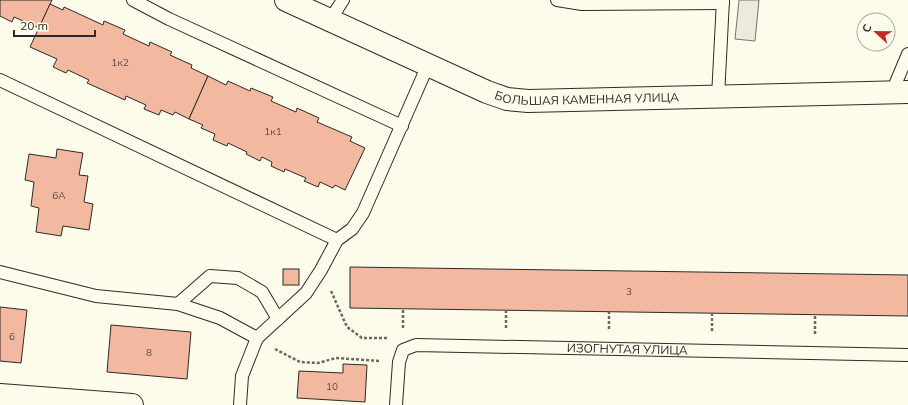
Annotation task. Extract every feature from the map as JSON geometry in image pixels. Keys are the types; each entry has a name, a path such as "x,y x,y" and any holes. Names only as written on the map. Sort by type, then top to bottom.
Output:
{"street":[{"name":"БОЛЬШАЯ КАМЕННАЯ УЛИЦА","path":"286,0 331,10 428,65 487,92 507,99 528,101 900,92"},
{"path":"0,395 34,402 132,405"}],"lane":[{"path":"133,0 169,19 402,126"},
{"path":"331,10 343,0"},
{"path":"556,0 582,4 723,2 718,97"},
{"path":"900,92 908,54"},
{"path":"240,405 242,376 257,338 306,293 338,240 352,229 363,213 428,65"},
{"path":"0,80 338,240"},
{"path":"0,272 96,296 178,304 220,318 257,338"},
{"path":"178,304 210,276 238,278 262,292 278,319"},
{"name":"ИЗОГНУТАЯ УЛИЦА","path":"399,362 403,350 416,345 908,355"},
{"path":"396,405 399,362"}],"path":[{"path":"321,270 347,327 362,338 389,338"},
{"path":"257,338 300,362 318,363 336,358 399,362"}],"shaded area":[{"path":"739,0 759,0 755,41 735,39"}],"building":[{"path":"0,0 52,0 39,28 14,17 12,22 0,16"},
{"path":"50,4 63,10 64,7 103,25 104,21 125,30 123,34 149,46 150,42 172,52 170,55 192,65 191,68 208,76 189,119 175,112 173,115 161,110 159,115 144,109 146,105 126,96 125,100 87,83 89,80 68,70 66,73 53,67 57,59 30,47"},
{"path":"208,76 226,85 228,81 250,91 251,88 273,97 271,101 296,112 297,108 319,118 317,122 352,137 350,141 365,148 345,190 335,185 333,188 320,182 318,187 304,181 306,178 285,169 284,172 271,166 272,162 262,157 260,161 246,154 247,152 228,143 227,146 213,140 215,134 201,128 203,125 189,119"},
{"path":"57,149 83,153 79,175 88,176 84,202 93,204 89,230 63,226 61,236 36,232 39,208 31,206 34,182 25,180 29,154 56,158"},
{"path":"350,267 908,275 908,316 350,308"},
{"path":"283,269 299,269 299,285 283,285"},
{"path":"0,307 27,310 21,363 0,361"},
{"path":"111,325 191,332 187,379 107,372"},
{"path":"343,364 367,365 365,402 297,398 299,371 343,373"}]}
